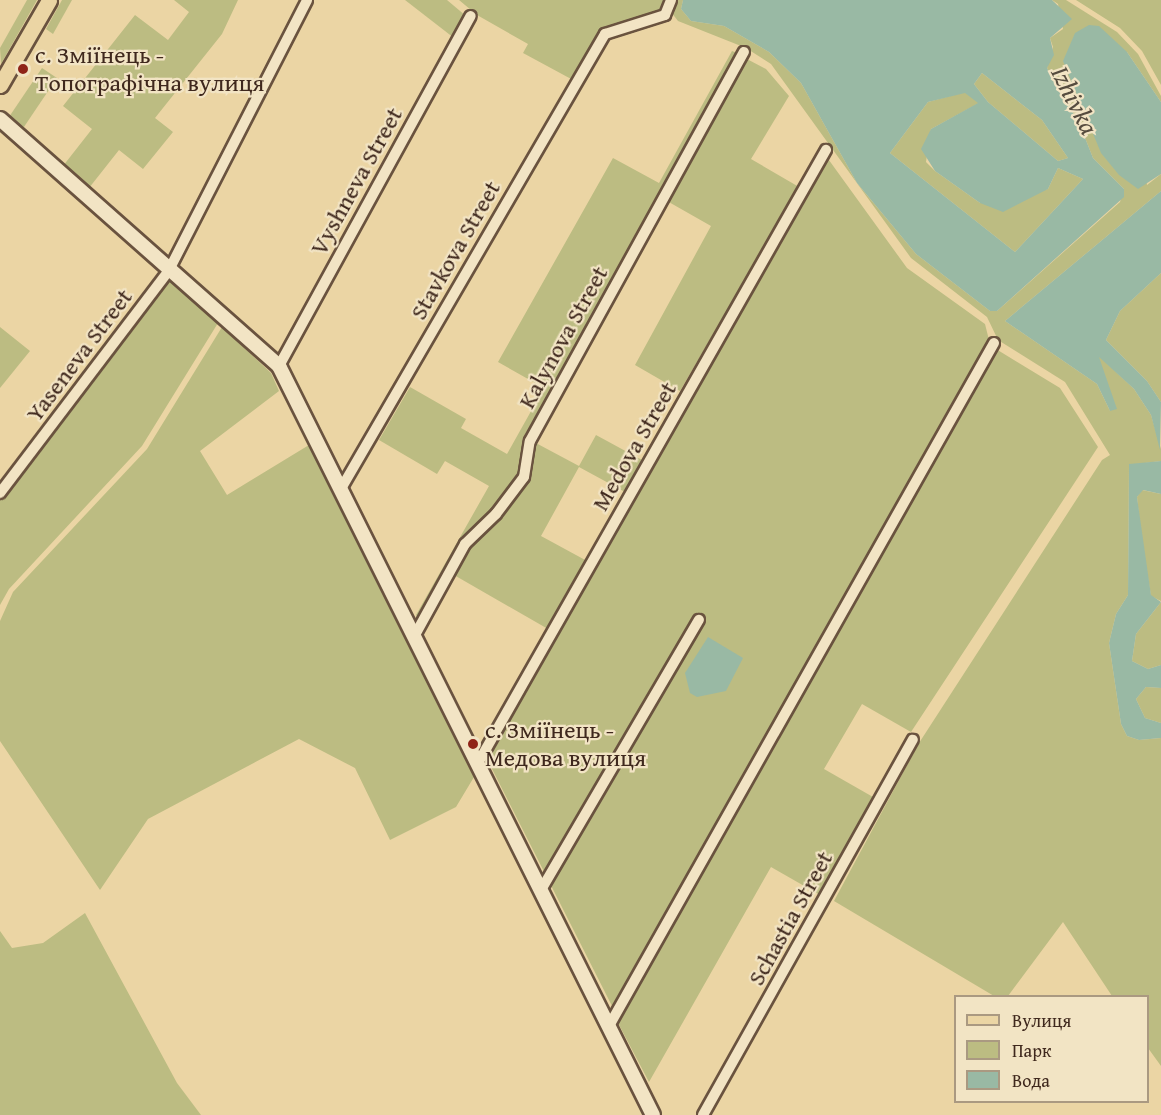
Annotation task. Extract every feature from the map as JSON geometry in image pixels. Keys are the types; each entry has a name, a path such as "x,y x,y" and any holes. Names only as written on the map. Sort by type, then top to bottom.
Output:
{"main road":[{"path":"0,85 49,0"}],"street":[{"name":"Yaseneva Street","path":"0,493 169,270 307,0"},
{"name":"Stavkova Street","path":"342,488 605,34 665,15 671,0"},
{"name":"Vyshneva Street","path":"279,366 471,16"},
{"name":"Kalynova Street","path":"415,635 465,544 496,514 524,477 530,441 744,52"},
{"path":"0,119 279,366 342,488 653,1115"},
{"name":"Medova Street","path":"478,763 826,150"},
{"path":"609,1026 994,343"},
{"path":"541,890 699,620"},
{"name":"Schastia Street","path":"703,1115 913,740"}],"green space":[{"path":"27,0 37,0 1,64 0,48"},
{"path":"62,0 72,0 53,34 46,29"},
{"path":"174,0 238,0 222,34 155,118 173,132 143,169 119,150 89,188 63,166 92,129 63,106 135,15 168,40 189,12"},
{"path":"405,0 447,0 466,16 454,38"},
{"path":"459,0 665,0 662,9 602,32 573,80 523,53 528,44 477,15"},
{"path":"676,0 683,0 681,9 691,21 724,26 769,52 801,83 857,183 916,254 990,311 997,311 1120,202 1124,189 1093,158 1080,125 1047,68 1053,47 1050,38 1063,29 1058,4 1052,0 1066,0 1117,32 1138,54 1161,96 1161,102 1127,52 1147,185 1161,174 1161,191 1005,321 1097,384 1110,411 1098,355 1134,389 1151,415 1161,449 1161,461 1129,465 1128,595 1116,614 1109,643 1121,724 1127,736 1139,740 1161,738 1161,1066 1149,1049 1149,995 1111,995 1063,922 1009,995 992,995 834,901 919,743 1102,460 1110,455 1065,382 998,340 987,317 911,258 771,64 746,48 678,21 671,12"},
{"path":"1076,0 1161,0 1161,85 1142,51 1120,28"},
{"path":"732,51 740,54 527,440 525,467 493,512 463,542 420,621 416,615 489,486 445,461 437,474 379,440 410,387 466,419 461,428 507,454 544,388 498,362 613,158 659,183"},
{"path":"745,58 766,69 789,96 751,159 799,187 680,391 635,365 711,226 667,201"},
{"path":"42,68 57,78 24,127 9,117"},
{"path":"982,73 1042,120 1068,158 1058,161 988,102 974,84"},
{"path":"965,92 979,103 931,129 926,162 935,171 980,203 1048,189 1058,168 1083,179 1015,252 890,153 928,102"},
{"path":"826,156 907,268 985,324 990,344 612,1006 486,757"},
{"path":"1161,273 1161,402 1147,381 1106,340 1120,311"},
{"path":"168,279 218,323 142,446 9,589 0,605 0,500"},
{"path":"0,327 30,351 0,388"},
{"path":"222,327 271,373 279,391 200,451 227,495 309,445 474,777 456,807 390,840 355,768 299,739 148,819 100,890 0,741 0,621 13,592 147,449"},
{"path":"996,349 1060,388 1098,447 911,732 862,704 824,769 873,797 820,895 771,867 649,1082 617,1021"},
{"path":"596,435 642,460 625,492 579,467 541,536 587,561 548,629 454,575 468,547 527,479 532,469 534,442 579,466"},
{"path":"1142,490 1161,494 1161,601 1151,596 1137,497"},
{"path":"1161,602 1161,665 1148,669 1132,661 1136,634"},
{"path":"1146,687 1161,688 1161,723 1145,718 1136,699"},
{"path":"85,913 177,1083 201,1115 0,1115 0,931 12,948 43,943"}],"water":[{"path":"683,0 1052,0 1072,19 1050,38 1054,55 1047,68 1080,125 1093,158 1124,189 1124,197 997,311 990,311 916,254 857,183 801,83 769,52 724,26 691,21 681,9","holes":["982,73 1042,120 1068,158 1058,161 988,102 974,84","965,93 978,103 931,129 921,149 935,171 980,203 1003,212 1048,189 1058,168 1083,179 1015,252 890,153 928,102"]},
{"path":"1089,25 1099,26 1127,52 1161,102 1161,174 1138,189 1119,175 1101,153 1063,61 1075,33"},
{"path":"1161,191 1161,273 1120,311 1106,340 1147,381 1161,402 1160,450 1151,415 1134,389 1099,357 1117,409 1110,411 1097,384 1005,321"},
{"path":"1161,461 1161,494 1143,490 1137,497 1151,595 1161,602 1136,634 1132,661 1148,669 1161,665 1161,688 1146,687 1136,699 1145,718 1161,723 1161,738 1139,740 1127,736 1121,724 1109,643 1116,614 1128,595 1129,464"},
{"path":"708,637 743,658 726,691 697,697 690,693 685,673"}],"place":[{"name":"с. Зміїнець - Топографічна вулиця","path":"23,69"},
{"name":"с. Зміїнець - Медова вулиця","path":"473,744"}],"water label":[{"name":"Izhivka","path":"1075,100"}]}
